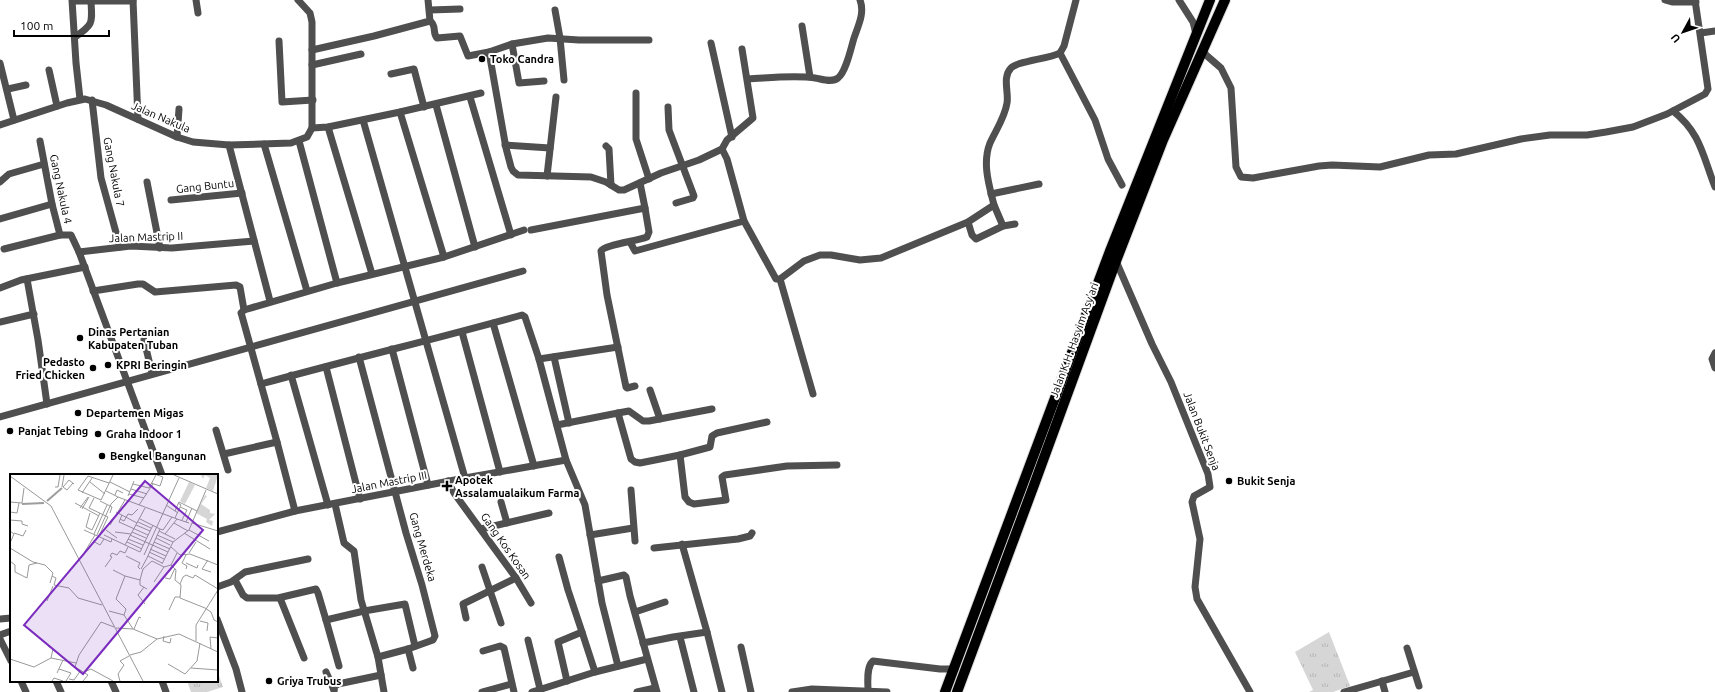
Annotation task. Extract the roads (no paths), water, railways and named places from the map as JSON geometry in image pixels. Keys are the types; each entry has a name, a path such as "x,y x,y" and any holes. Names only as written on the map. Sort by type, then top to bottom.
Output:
{"highway":[{"name":"Jalan K.H. Hasyim Asy'ari","path":"945,692 1110,251 1210,0"},
{"name":"Jalan K.H. Hasyim Asy'ari","path":"957,692 1116,261 1161,147 1225,0"}],"street":[{"path":"80,99 73,1 133,0 138,119"},
{"path":"196,0 198,13"},
{"path":"298,0 311,16 313,100 312,128 309,136 299,141 337,283"},
{"path":"428,0 430,21 434,23 435,36 437,38 460,36 468,56 489,52 512,44 548,38 649,40"},
{"path":"748,79 810,78 835,80 841,75 862,14 862,5 860,0"},
{"path":"1003,226 994,205 988,184 987,155 989,145 1007,103 1006,85 1010,68 1060,53 1064,46 1076,0"},
{"path":"1178,0 1193,22 1196,34"},
{"path":"1203,50 1206,55 1221,68 1231,88 1236,167 1241,176 1246,178 1319,166 1385,166 1424,156 1456,154 1521,139 1550,135 1587,135 1633,126 1673,111 1705,94 1708,89 1701,33 1695,1 1672,2 1665,0"},
{"path":"75,37 92,21 91,1"},
{"path":"430,10 460,9"},
{"path":"555,10 560,38 564,80"},
{"path":"312,50 374,36 430,21"},
{"path":"802,26 810,78"},
{"path":"1701,33 1715,31"},
{"path":"279,41 282,102 313,100"},
{"path":"711,43 732,137"},
{"path":"512,44 519,83 544,81"},
{"path":"489,52 505,145 511,167 516,174 591,177 622,190 709,156 722,149 727,140 753,118 748,79 742,49"},
{"path":"1060,53 1095,120 1108,159 1122,185"},
{"path":"312,65 361,54"},
{"path":"0,63 8,90 14,120"},
{"path":"391,74 414,69 424,107"},
{"path":"49,70 57,106"},
{"path":"8,90 26,85"},
{"path":"312,128 363,120 436,105 481,93"},
{"path":"636,93 636,139 649,179"},
{"path":"470,96 511,235"},
{"path":"547,176 556,97"},
{"name":"Jalan Nakula","path":"0,125 80,99 92,100 177,137 193,142 229,145 299,141"},
{"name":"Gang Nakula 7","path":"92,100 101,178 120,247"},
{"path":"436,105 475,247"},
{"path":"668,107 669,130 694,197 676,203"},
{"path":"177,137 179,110"},
{"path":"1673,111 1684,119 1692,131 1706,158 1715,187"},
{"path":"400,112 444,256"},
{"path":"363,120 465,478"},
{"path":"328,126 372,274"},
{"name":"Gang Nakula 4","path":"40,141 52,204 60,235 71,235 79,252"},
{"path":"264,144 307,291"},
{"path":"229,145 270,302"},
{"path":"505,145 550,148"},
{"path":"606,146 609,149 611,185"},
{"path":"722,149 727,159 744,221 774,278 780,279 804,261 820,255 831,255 849,260 874,260 925,241 968,222 994,205"},
{"path":"0,182 9,174 44,164"},
{"path":"147,182 160,248"},
{"path":"635,386 626,387 607,296 601,252 604,248 644,238 648,234 640,183"},
{"path":"991,194 1039,184"},
{"name":"Gang Buntu","path":"171,200 242,193"},
{"path":"0,219 52,204"},
{"path":"244,310 307,291 444,256 527,230 644,208"},
{"path":"630,242 635,251 744,221"},
{"path":"968,222 975,239 1003,226 1015,224"},
{"path":"4,249 60,235"},
{"name":"Jalan Mastrip II","path":"79,252 120,247 137,246 160,248 254,241"},
{"path":"79,252 162,474"},
{"name":"Jalan Bukit Senja","path":"1116,261 1152,344 1171,382 1208,474 1210,487 1194,496 1192,502 1200,544 1196,593 1200,605 1250,692"},
{"path":"0,288 27,279 85,267"},
{"path":"0,417 126,380 523,271"},
{"path":"27,279 34,314 47,404"},
{"path":"780,279 813,394"},
{"path":"93,291 138,284 143,284 155,292 236,285 240,287 244,310 241,313 277,442 294,512"},
{"path":"0,322 34,314"},
{"path":"261,384 522,315 526,317 540,359 566,460 574,482 583,498 603,608 618,666"},
{"path":"493,323 534,466"},
{"path":"462,332 500,472"},
{"path":"144,340 152,374"},
{"path":"540,359 618,346"},
{"path":"392,349 428,485"},
{"path":"1715,353 1712,359 1715,368"},
{"name":"Gang Merdeka","path":"359,357 428,609 434,639 415,646"},
{"path":"554,357 569,423"},
{"path":"326,367 360,499"},
{"path":"291,375 328,505"},
{"path":"650,390 660,419"},
{"path":"557,425 618,412 628,411 643,421 712,409"},
{"path":"618,412 631,459 640,463 680,455 710,446 712,436 717,433 767,422"},
{"path":"216,430 228,470"},
{"path":"224,454 277,442"},
{"path":"680,455 685,497 689,502 694,504 726,500 722,477 725,475 787,466 837,465"},
{"name":"Jalan Mastrip III","path":"218,532 294,512 448,481 566,460"},
{"name":"Gang Kos Kosan","path":"448,481 454,493 516,578 531,603"},
{"path":"631,490 635,541"},
{"path":"501,502 507,523"},
{"path":"335,504 344,542 354,551 361,600 378,657 384,692"},
{"path":"481,529 550,513"},
{"path":"590,535 633,528"},
{"path":"654,548 738,539 750,536 752,533"},
{"path":"682,544 722,692"},
{"path":"559,557 568,590 595,672"},
{"path":"218,587 235,580 245,572 308,559"},
{"path":"482,567 501,623"},
{"path":"598,581 624,575 626,577 656,690 637,692"},
{"path":"466,618 463,606 464,604 516,578"},
{"path":"235,580 246,598 280,598 316,589 339,666"},
{"path":"280,598 304,658"},
{"path":"635,612 665,602"},
{"path":"326,620 404,604 415,646 378,657"},
{"path":"0,619 10,618"},
{"path":"218,622 236,669 242,692"},
{"path":"0,635 10,631"},
{"path":"567,681 558,642 582,632"},
{"path":"643,643 707,632"},
{"path":"680,636 694,692"},
{"path":"0,639 10,659"},
{"path":"528,640 540,689"},
{"path":"483,652 500,646 504,648 514,692"},
{"path":"741,647 751,692"},
{"path":"1407,648 1419,686"},
{"path":"408,649 413,668"},
{"path":"532,692 595,672 647,659"},
{"path":"868,691 868,672 870,664 873,661 940,669 954,669"},
{"path":"326,672 334,691"},
{"path":"1348,691 1414,672"},
{"path":"334,691 334,687 336,685 381,675"},
{"path":"1382,681 1385,692"},
{"path":"21,682 26,692"},
{"path":"56,682 61,692"},
{"path":"111,682 116,692"},
{"path":"162,682 166,692"},
{"path":"482,692 511,684"},
{"path":"792,692 812,689 887,692"}],"place":[{"name":"Toko Candra","path":"482,59"},
{"name":"Dinas Pertanian Kabupaten Tuban","path":"80,338"},
{"name":"KPRI Beringin","path":"108,365"},
{"name":"Pedasto Fried Chicken","path":"93,368"},
{"name":"Departemen Migas","path":"78,413"},
{"name":"Panjat Tebing","path":"10,431"},
{"name":"Graha Indoor 1","path":"98,434"},
{"name":"Bengkel Bangunan","path":"102,456"},
{"name":"Bukit Senja","path":"1229,481"},
{"name":"Apotek Assalamualaikum Farma","path":"447,486"},
{"name":"Griya Trubus","path":"269,681"}]}
